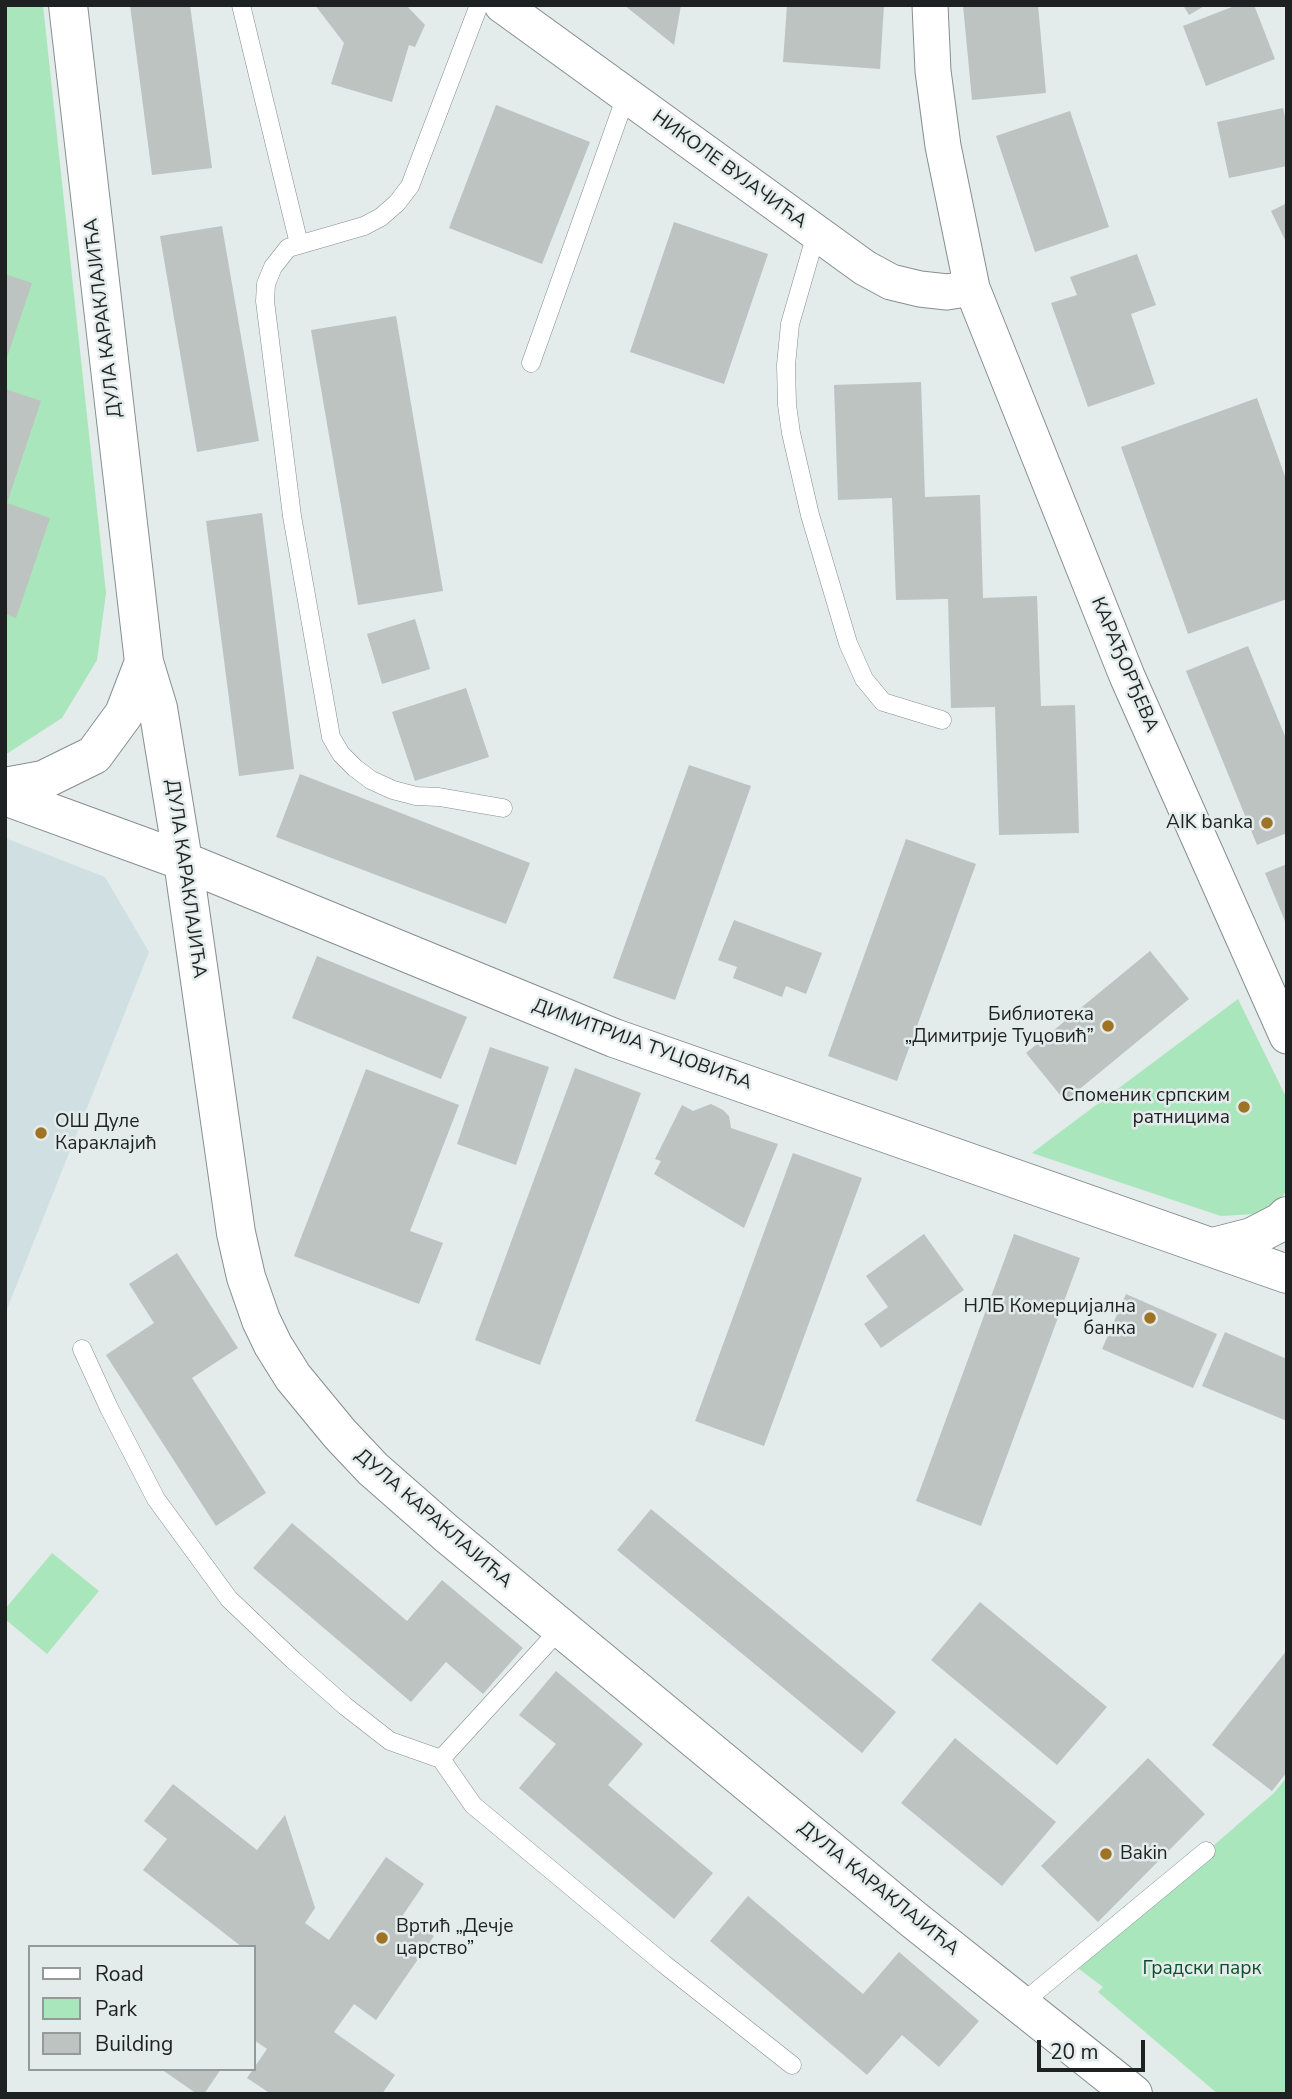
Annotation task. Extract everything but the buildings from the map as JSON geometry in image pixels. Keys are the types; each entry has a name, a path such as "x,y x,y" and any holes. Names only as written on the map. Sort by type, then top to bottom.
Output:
{"street":[{"name":"ДУЛА КАРАКЛАЈИЋА","path":"68,5 144,662 158,708 183,861 236,1233 246,1277 261,1320 293,1377 373,1469 902,1910 1021,2004 1101,2081 1133,2094"},
{"name":"НИКОЛЕ ВУЈАЧИЋА","path":"502,5 865,268 891,282 920,289 947,292 972,288"},
{"name":"КАРАЂОРЂЕВА","path":"930,5 933,71 943,146 972,288 1126,676 1287,1036"},
{"path":"5,787 43,780 94,755 124,714 144,662"},
{"name":"ДИМИТРИЈА ТУЦОВИЋА","path":"5,796 183,861 614,1038 1287,1274"},
{"path":"1213,1247 1252,1237 1287,1216"}],"lane":[{"path":"241,5 299,244"},
{"path":"479,5 411,186 381,217 365,226 288,248 273,267 266,284 265,301 292,516 331,737 341,754 355,768 371,780 393,790 416,796 503,807"},
{"path":"531,362 626,96"},
{"path":"816,233 790,324 786,365 791,433 810,515 848,643 864,679 883,702 942,720"},
{"path":"82,1349 156,1499 229,1599 345,1706 390,1741 441,1759 473,1805 664,1964 792,2065"},
{"path":"441,1759 561,1628"},
{"path":"1021,2004 1206,1851"}],"shaded area":[{"name":"ОШ Дуле Караклајић","path":"5,838 105,877 149,952 5,1314"}],"green space":[{"path":"5,5 43,5 106,593 97,660 62,718 8,753 5,753"},
{"path":"1238,999 1287,1099 1287,1190 1279,1201 1255,1214 1221,1216 1032,1153"},
{"path":"52,1553 99,1591 47,1654 5,1619 5,1609"},
{"name":"Градски парк","path":"1287,1777 1287,2094 1218,2094 1098,1992 1103,1987 1075,1966 1274,1793"}],"place":[{"name":"AIK banka","path":"1267,823"},
{"name":"Библиотека „Димитрије Туцовић”","path":"1108,1026"},
{"name":"Споменик српским ратницима","path":"1244,1107"},
{"name":"ОШ Дуле Караклајић","path":"41,1133"},
{"name":"НЛБ Комерцијална банка","path":"1150,1318"},
{"name":"Bakin","path":"1106,1854"},
{"name":"Вртић „Дечје царство”","path":"382,1938"}]}
